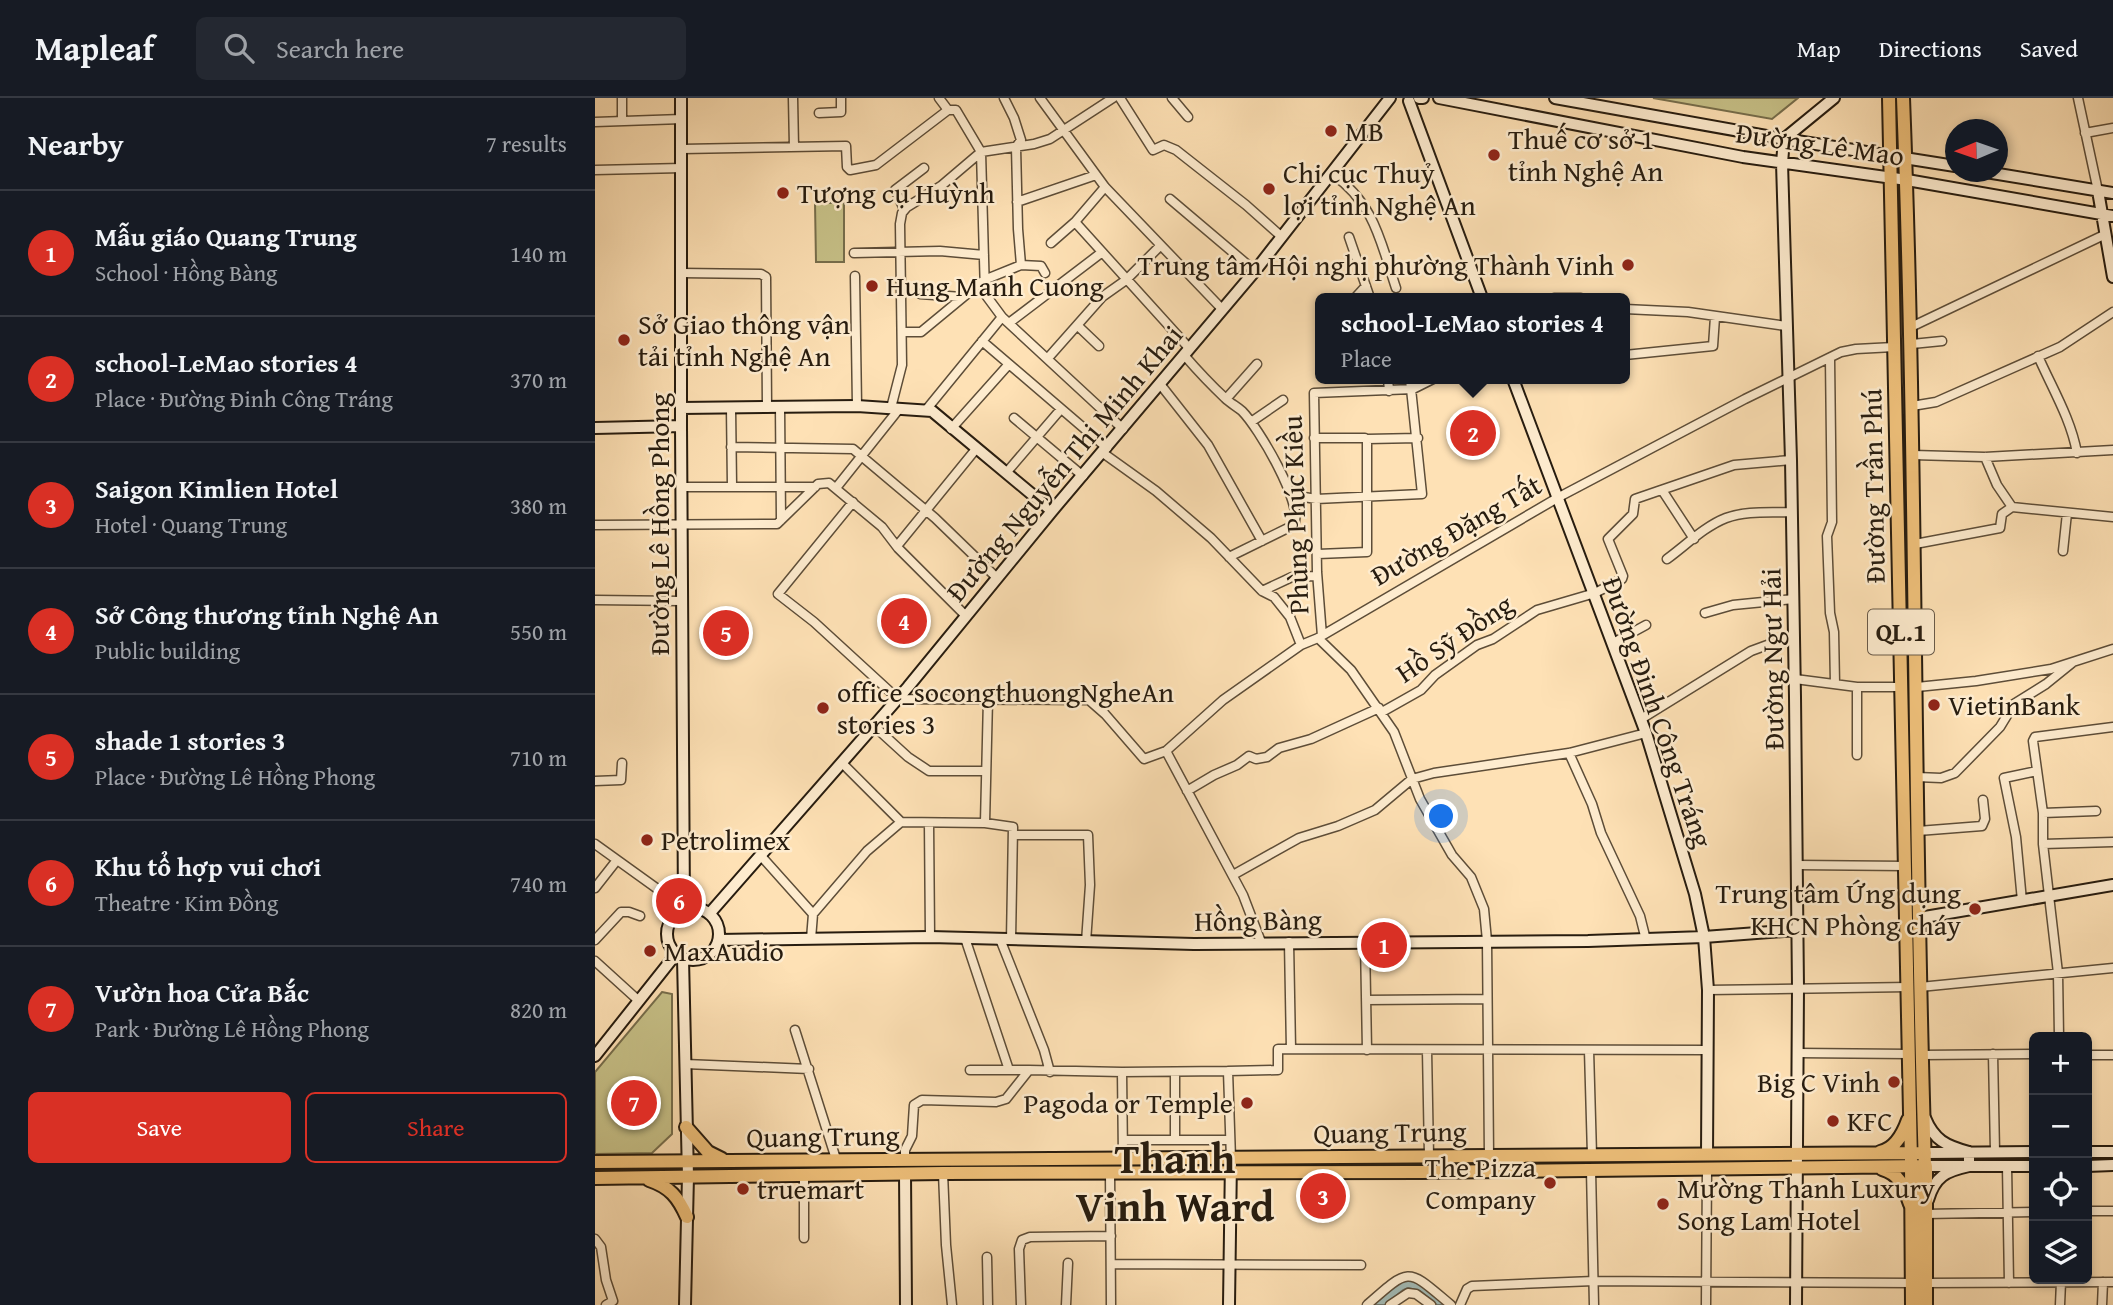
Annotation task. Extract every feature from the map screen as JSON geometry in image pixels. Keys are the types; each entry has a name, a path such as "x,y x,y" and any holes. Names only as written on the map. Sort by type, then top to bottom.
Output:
{"highway":[{"path":"1913,1305 1919,1283 1921,1211 1918,1160"},
{"path":"1919,1283 1926,1305"}],"main road":[{"name":"Đường Trần Phú","path":"1888,98 1906,866 1913,918"},
{"name":"Đường Trần Phú","path":"1903,98 1912,344 1915,544 1918,831 1913,918 1918,1160"},
{"path":"1896,434 1913,434"},
{"path":"1899,544 1915,544"},
{"path":"1902,687 1917,687"},
{"path":"1917,1113 1897,1142 1875,1160 1896,1175 1921,1211"},
{"path":"686,1127 708,1152 723,1159 740,1161"},
{"name":"Quang Trung","path":"595,1178 1110,1172 1345,1157 1796,1154 1875,1160 1918,1160"},
{"path":"1591,1170 1592,1155"},
{"path":"1707,1155 1707,1170"},
{"path":"1345,1157 1345,1172"},
{"name":"Quang Trung","path":"595,1162 1123,1158 1345,1172 1796,1168 1875,1160"},
{"path":"905,1160 905,1174"},
{"path":"639,1177 670,1189 687,1217"}],"street":[{"path":"622,98 622,121"},
{"name":"Đường Lê Hồng Phong","path":"681,98 684,908"},
{"path":"793,98 794,147"},
{"path":"819,113 841,112 841,98"},
{"path":"1003,98 1014,118 1021,140 1016,147 1021,265"},
{"path":"1040,98 1105,187 1222,309"},
{"path":"904,209 941,186 981,152 1034,145 1064,132 1113,98"},
{"path":"1120,98 1153,150 1164,145 1176,150 1282,237"},
{"path":"1173,98 1188,117"},
{"name":"Đường Nguyễn Thị Minh Khai","path":"710,913 898,699 1052,511 1105,451 1255,271 1390,98"},
{"path":"1397,98 1418,99 1480,293"},
{"name":"Đường Lê Mao","path":"1439,98 1490,103 1782,163 1907,180 2108,215"},
{"name":"Đường Lê Mao","path":"1555,98 1945,164"},
{"path":"1784,139 1834,98"},
{"path":"2078,98 2098,191 2108,215 2106,233 2113,277"},
{"path":"942,99 948,110"},
{"path":"682,149 846,146 847,166 850,170 876,165 902,142 948,110 956,110 981,152 985,294 1009,324 1123,429"},
{"path":"595,122 682,119"},
{"path":"2085,133 2113,128"},
{"name":"Đường Ngư Hải","path":"1784,139 1782,163 1794,600 1797,865 1796,1305"},
{"path":"595,170 682,167"},
{"path":"836,488 895,409 901,373 900,224 904,209 895,190 924,168"},
{"path":"1332,174 1353,190 1370,214 1396,289"},
{"path":"1017,202 1096,176"},
{"path":"2008,176 2113,193"},
{"path":"1051,243 1075,222 1105,187"},
{"path":"1170,199 1255,271"},
{"path":"1075,222 1142,294 1226,399 1251,422 1291,495 1296,520 1294,525 1230,557"},
{"path":"1911,327 2106,233"},
{"path":"1349,237 1368,293"},
{"path":"1048,358 1103,297 1160,246"},
{"path":"854,253 940,251 984,255"},
{"path":"1009,324 1101,253"},
{"path":"902,332 921,331 984,281 1021,265 1041,266 1045,272"},
{"path":"681,273 761,274 766,277 767,408"},
{"path":"855,276 857,406"},
{"path":"1360,293 1366,286"},
{"path":"920,294 962,297"},
{"path":"1630,309 1688,312 1786,326"},
{"path":"1912,406 1931,404 2064,345 2113,312"},
{"path":"926,410 1002,317"},
{"path":"1630,354 1713,346 1715,317"},
{"path":"1078,327 1099,346"},
{"path":"982,341 1105,451 1211,538 1262,591 1274,597 1290,617 1301,645"},
{"path":"1912,344 1942,341"},
{"name":"Đường Đặng Tất","path":"1166,751 1223,700 1301,645 1320,637 1559,497 1847,350 1894,347"},
{"path":"2038,356 2072,427 2077,453"},
{"path":"1830,359 1832,522 1827,536 1829,613 1834,632 1835,684"},
{"path":"951,429 1009,364"},
{"path":"1226,399 1257,364"},
{"path":"1160,384 1208,445 1262,541"},
{"path":"1362,384 1363,390 1389,391 1413,389 1423,384"},
{"path":"1388,384 1389,391"},
{"path":"1291,495 1316,499 1422,494 1412,384"},
{"name":"Đường Đinh Công Tráng","path":"1518,384 1646,733 1695,894 1704,937 1708,990 1707,1155"},
{"name":"Phùng Phúc Kiều","path":"1320,637 1314,393 1363,390"},
{"path":"1251,422 1283,401"},
{"path":"681,408 857,406 932,411 1052,511"},
{"path":"780,407 781,520"},
{"path":"731,408 731,486"},
{"path":"1006,473 1061,409"},
{"path":"1014,418 1083,476"},
{"path":"595,428 681,426"},
{"path":"1314,438 1418,438"},
{"path":"1318,554 1367,552 1367,439"},
{"path":"731,447 853,449 925,510 997,578"},
{"path":"897,546 976,449"},
{"path":"1913,455 1985,457 2113,450"},
{"path":"1985,457 1997,485 2012,507"},
{"path":"1695,539 1662,490 1734,465 1791,460"},
{"path":"595,525 777,524 818,484 829,484 882,527 897,546 966,616"},
{"path":"681,487 815,487"},
{"name":"Hồ Sỹ Đồng","path":"1187,791 1249,756 1256,759 1267,757 1279,748 1311,739 1380,710 1420,690 1435,675 1478,645 1493,639 1537,610 1594,593 1623,579 1608,538 1633,513 1635,499 1662,490"},
{"path":"852,502 778,594 814,622 898,699 1089,700 1105,714 1144,759 1166,751 1243,895 1261,942"},
{"path":"1915,544 2000,528 2003,514 2012,507 2113,517"},
{"path":"1667,559 1722,520 1735,515 1792,512"},
{"path":"2063,551 2067,513"},
{"path":"1262,591 1292,577 1317,576"},
{"path":"595,600 682,601"},
{"path":"1705,613 1733,605 1794,600"},
{"path":"1613,643 1646,625"},
{"path":"1320,637 1351,670 1395,732 1420,799 1452,855 1471,877 1484,909 1487,941 1489,1156"},
{"path":"1641,719 1751,651 1794,640"},
{"path":"1917,687 2051,669 2113,649"},
{"path":"1917,777 1941,778 1955,773 2000,727 2014,704 2046,684 2072,663"},
{"path":"1795,679 1857,687 1902,687"},
{"path":"1857,687 1857,755"},
{"path":"985,823 988,699"},
{"path":"874,726 908,757 929,771 986,771"},
{"path":"2059,1032 2058,973 2048,896 2043,813 2034,738 2113,727"},
{"path":"1233,875 1299,838 1338,826 1375,810 1412,779 1434,773 1569,753 1646,733"},
{"path":"1569,753 1592,804 1601,832 1640,916 1646,940"},
{"path":"595,781 621,779 622,763"},
{"path":"842,763 901,822"},
{"path":"2022,901 2016,837 2004,778 2037,771"},
{"path":"1918,831 1982,826 1985,820 1983,800"},
{"path":"2043,813 2096,811"},
{"path":"811,939 813,914 867,851 901,822 985,823 1013,827 1005,939 1050,1072"},
{"path":"929,823 930,937"},
{"path":"1013,835 1089,835 1090,885 1086,942"},
{"path":"2043,845 2113,842"},
{"path":"595,844 684,908"},
{"path":"761,856 813,914"},
{"path":"595,888 617,860"},
{"path":"1797,865 1906,866"},
{"path":"1913,918 2113,885"},
{"path":"680,957 696,960 707,957 715,950 720,930 710,913 695,907 684,908 669,922 667,932 668,942 680,957 688,1176 685,1305"},
{"path":"595,940 621,912 640,916"},
{"name":"Hồng Bàng","path":"719,940 930,937 1194,944 1646,940 1797,930"},
{"path":"965,938 1009,1070"},
{"path":"1289,942 1291,1049"},
{"path":"1365,942 1367,1050"},
{"path":"595,1055 639,1001 680,957"},
{"path":"595,961 639,1001"},
{"path":"1708,990 1914,987 2113,968"},
{"path":"1366,1000 1487,999"},
{"path":"795,1030 836,1159"},
{"path":"970,1070 1278,1070 1278,1049 1707,1050"},
{"path":"1427,1050 1429,1156"},
{"path":"1589,1050 1592,1155"},
{"path":"1797,1053 2029,1054"},
{"path":"1993,1054 1995,1152"},
{"path":"2092,1055 2113,1055"},
{"path":"685,1065 809,1069"},
{"path":"905,1160 905,1150 912,1136 914,1105 922,1100 996,1102 1006,1099 1029,1070"},
{"path":"1229,1071 1229,1305"},
{"path":"1122,1072 1123,1158"},
{"path":"1175,1072 1175,1140"},
{"path":"1917,1113 1943,1144 1969,1152"},
{"path":"1123,1140 1230,1140"},
{"path":"1969,1152 1969,1166"},
{"path":"1918,1160 1969,1152 2029,1152"},
{"path":"2092,1152 2113,1152"},
{"path":"1918,1160 1969,1166 2029,1166"},
{"path":"2092,1166 2113,1165"},
{"path":"1969,1166 1952,1170 1938,1178 1931,1186 1921,1211 2029,1212"},
{"path":"2007,1166 2009,1283"},
{"path":"1591,1170 1594,1305"},
{"path":"1706,1305 1707,1170"},
{"path":"1110,1172 1111,1305"},
{"path":"943,1173 952,1305"},
{"path":"905,1174 906,1305"},
{"path":"804,1175 804,1238"},
{"path":"2092,1211 2113,1211"},
{"path":"1021,1305 1019,1249 1022,1240 1030,1237 1111,1236"},
{"path":"595,1239 601,1247 605,1280 613,1301 606,1305"},
{"path":"986,1256 988,1305"},
{"path":"1066,1305 1068,1263"},
{"path":"1111,1264 1361,1265"},
{"path":"1367,1305 1396,1279 1409,1276 1420,1279 1451,1305"},
{"path":"1460,1305 1470,1286 1594,1281 2029,1283"},
{"path":"2092,1282 2113,1282"},
{"path":"2102,1305 2103,1282"},
{"path":"2060,1305 2061,1284"},
{"path":"1390,1305 1408,1293 1416,1294 1431,1305"}],"shaded area":[{"path":"1653,98 1798,98 1772,119"},
{"path":"815,203 844,203 844,262 816,262"},
{"path":"662,992 672,994 672,1134 652,1153 595,1154 595,1072"}],"water":[{"path":"1412,1279 1448,1305 1437,1305 1420,1291 1408,1288 1385,1305 1373,1305 1400,1282"}],"place":[{"name":"MB","path":"1331,131"},
{"name":"Thuế cơ sở 1 tỉnh Nghệ An","path":"1494,155"},
{"name":"Chi cục Thuỷ lợi tỉnh Nghệ An","path":"1269,189"},
{"name":"Tượng cụ Huỳnh","path":"783,193"},
{"name":"Trung tâm Hội nghị phường Thành Vinh","path":"1628,265"},
{"name":"Hung Manh Cuong","path":"872,286"},
{"name":"Sở Giao thông vận tải tỉnh Nghệ An","path":"624,340"},
{"name":"school-LeMao stories 4","path":"1473,433"},
{"name":"Sở Công thương tỉnh Nghệ An","path":"904,621"},
{"name":"shade 1 stories 3","path":"726,633"},
{"name":"VietinBank","path":"1934,705"},
{"name":"office_socongthuongNgheAn stories 3","path":"823,708"},
{"name":"Petrolimex","path":"647,840"},
{"name":"Khu tổ hợp vui chơi","path":"679,901"},
{"name":"Trung tâm Ứng dụng KHCN Phòng cháy","path":"1975,909"},
{"name":"Mẫu giáo Quang Trung","path":"1384,945"},
{"name":"MaxAudio","path":"650,951"},
{"name":"Big C Vinh","path":"1894,1082"},
{"name":"Vườn hoa Cửa Bắc","path":"634,1103"},
{"name":"Pagoda or Temple","path":"1247,1103"},
{"name":"KFC","path":"1833,1121"},
{"name":"The Pizza Company","path":"1550,1183"},
{"name":"truemart","path":"743,1189"},
{"name":"Saigon Kimlien Hotel","path":"1323,1196"},
{"name":"Mường Thanh Luxury Song Lam Hotel","path":"1663,1204"}],"district":[{"name":"Thanh Vinh Ward","path":"1175,1182"}]}
